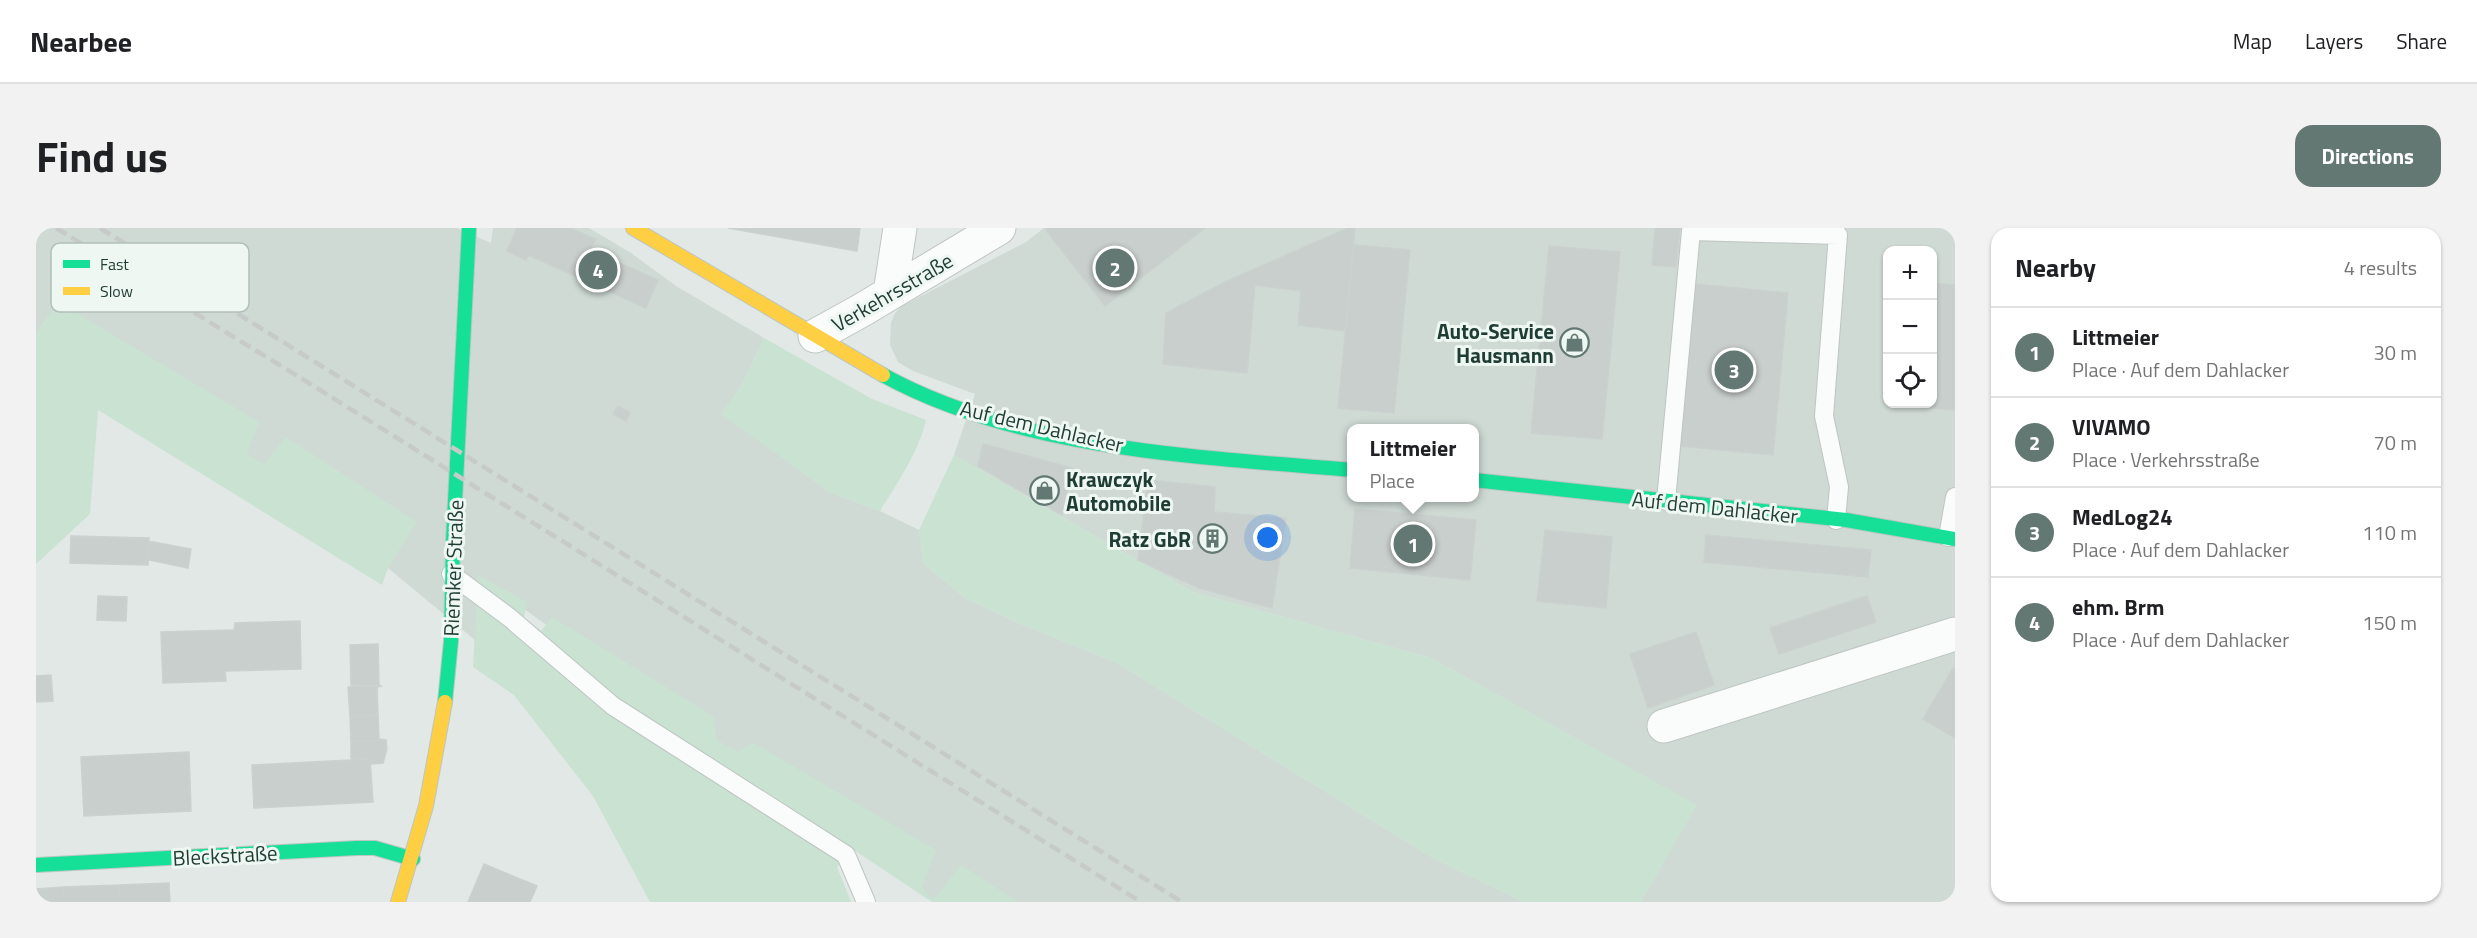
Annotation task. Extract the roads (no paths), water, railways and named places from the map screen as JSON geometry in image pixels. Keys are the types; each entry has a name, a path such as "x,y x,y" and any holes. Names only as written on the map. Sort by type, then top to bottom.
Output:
{"street":[{"name":"Riemker Straße","path":"398,902 413,859 435,772 446,699 451,640 451,574 469,228"},
{"name":"Auf dem Dahlacker","path":"633,228 815,336 914,391 954,406 1029,428 1170,454 1347,470"},
{"path":"890,293 900,228"},
{"name":"Verkehrsstraße","path":"815,336 999,228"},
{"name":"Auf dem Dahlacker","path":"1479,481 1836,520 1951,538"},
{"path":"1664,726 1955,634"},
{"name":"Bleckstraße","path":"36,865 357,848 375,848 413,859"}],"lane":[{"path":"1666,501 1691,231 1838,235 1824,416 1839,487 1836,520"},
{"path":"1951,538 1955,496"},
{"path":"451,574 510,618 613,706 846,855 866,902"}],"railway":[{"path":"56,228 80,243"},
{"path":"100,228 124,243"},
{"path":"193,312 1141,902"},
{"path":"235,312 1182,902"}],"place":[{"name":"VIVAMO","path":"1115,268"},
{"name":"ehm. Brm","path":"598,270"},
{"name":"Auto-Service Hausmann","path":"1575,343"},
{"name":"MedLog24","path":"1734,370"},
{"name":"Krawczyk Automobile","path":"1045,491"},
{"name":"Ratz GbR","path":"1212,539"},
{"name":"Littmeier","path":"1413,544"}]}
